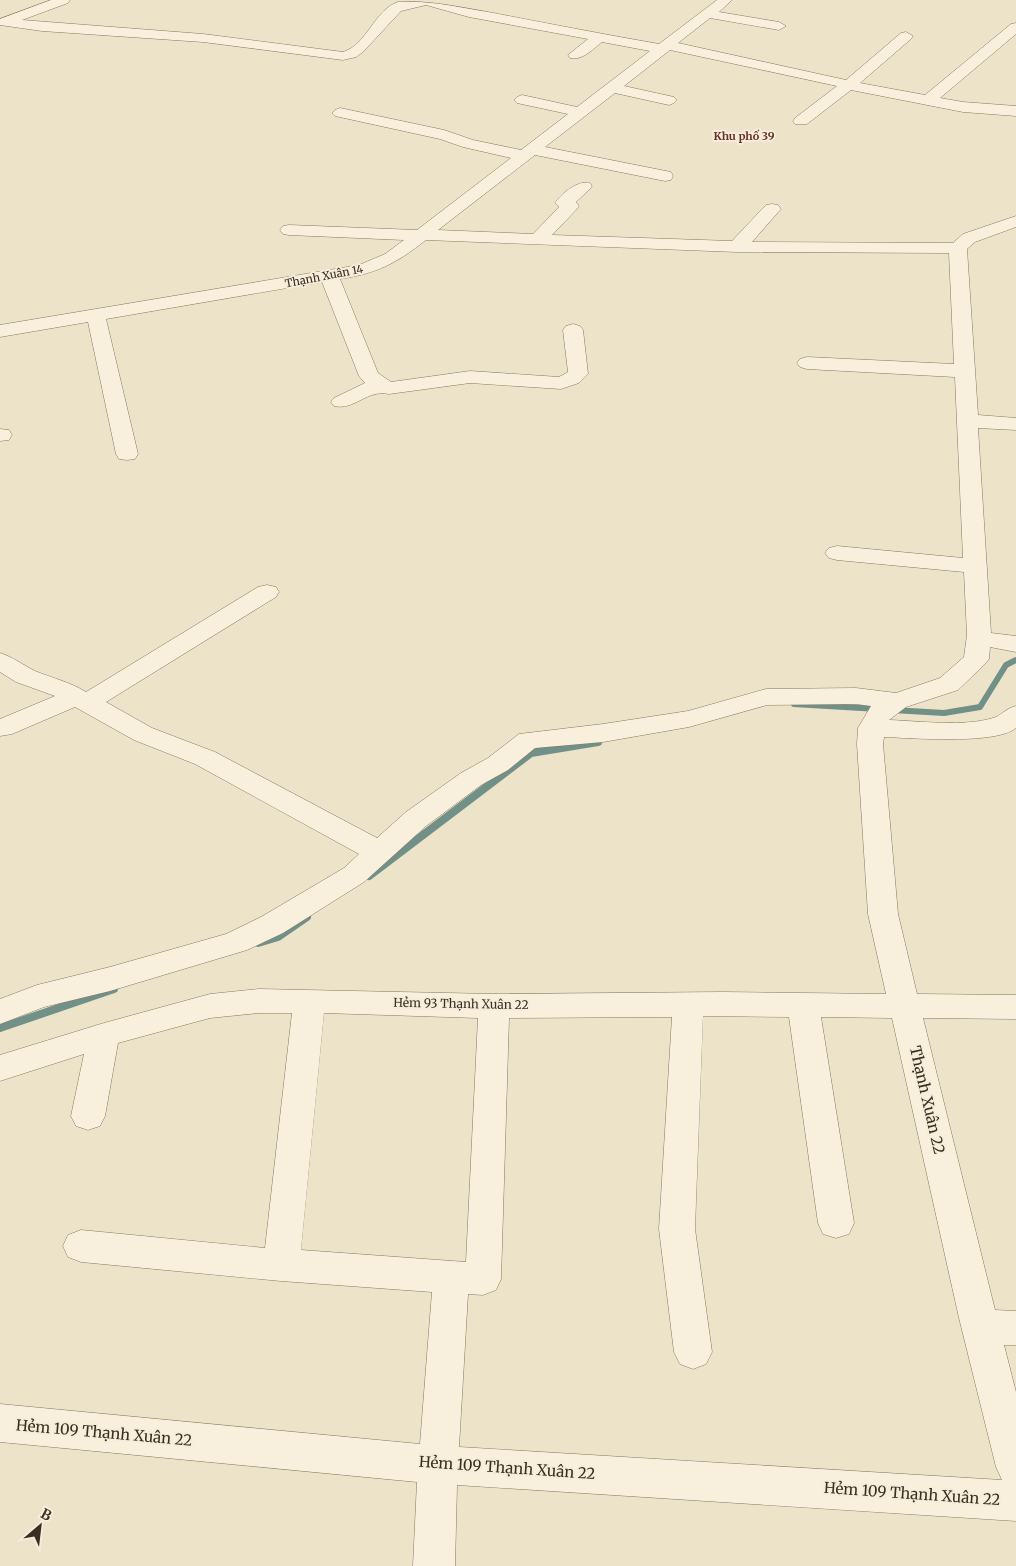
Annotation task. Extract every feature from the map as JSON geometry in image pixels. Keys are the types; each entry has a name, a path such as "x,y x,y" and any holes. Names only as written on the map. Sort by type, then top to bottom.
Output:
{"street":[{"path":"5,25 62,0"},
{"path":"5,25 198,37 350,56 355,54 396,8 406,4 429,0 436,5 469,12 600,37 666,46"},
{"path":"451,0 485,9 927,101 962,107 1016,111"},
{"name":"Thạnh Xuân 14","path":"0,331 363,270 390,258 529,153 725,0"},
{"path":"708,14 779,26"},
{"path":"927,101 1016,26"},
{"path":"801,120 874,65 906,36"},
{"path":"575,55 600,37"},
{"path":"613,88 669,100"},
{"path":"522,100 580,112"},
{"path":"340,113 529,153 665,176"},
{"path":"368,132 382,122"},
{"path":"537,240 570,206 564,203 584,187"},
{"path":"736,247 772,209"},
{"path":"289,230 736,247 958,248 970,238 1016,221"},
{"path":"958,248 975,566 978,638 976,659 949,684 897,702 880,712 871,728 957,731 1002,726 1016,714"},
{"path":"329,276 369,376 390,388 470,376 561,383 572,379 578,374 572,330"},
{"path":"96,315 127,454"},
{"path":"807,363 965,371"},
{"path":"341,402 346,398 380,384"},
{"path":"967,421 1016,424"},
{"path":"837,553 975,566"},
{"path":"4,728 80,700 267,592"},
{"path":"978,638 1016,644"},
{"path":"0,661 25,676 62,689 143,734 205,758 379,852"},
{"path":"0,1012 37,997 110,979 236,942 272,925 354,875 416,819 471,779 498,764 528,740 603,733 689,719 766,697 856,696 897,702"},
{"name":"Thạnh Xuân 22","path":"871,728 870,744 883,914 905,1005 998,1328 1016,1467"},
{"path":"280,1265 310,1001"},
{"name":"Hẻm 93 Thạnh Xuân 22","path":"0,1068 104,1035 210,1006 260,1002 310,1001 494,1006 803,1004 1016,1007"},
{"path":"803,1004 836,1223"},
{"path":"688,1005 677,1229 693,1352"},
{"path":"81,1246 280,1265 484,1279 494,1006"},
{"path":"88,1116 104,1035"},
{"path":"434,1566 438,1464 451,1278"},
{"name":"Hẻm 109 Thạnh Xuân 22","path":"0,1423 438,1464 1016,1501"}],"waterway":[{"path":"892,710 944,713 980,707 1006,665 1016,660"},
{"path":"794,704 878,709"},
{"path":"369,876 531,753 598,742"},
{"path":"258,943 278,937 307,917"},
{"path":"0,1028 114,989"}],"district":[{"name":"Khu phố 39","path":"744,136"}]}
